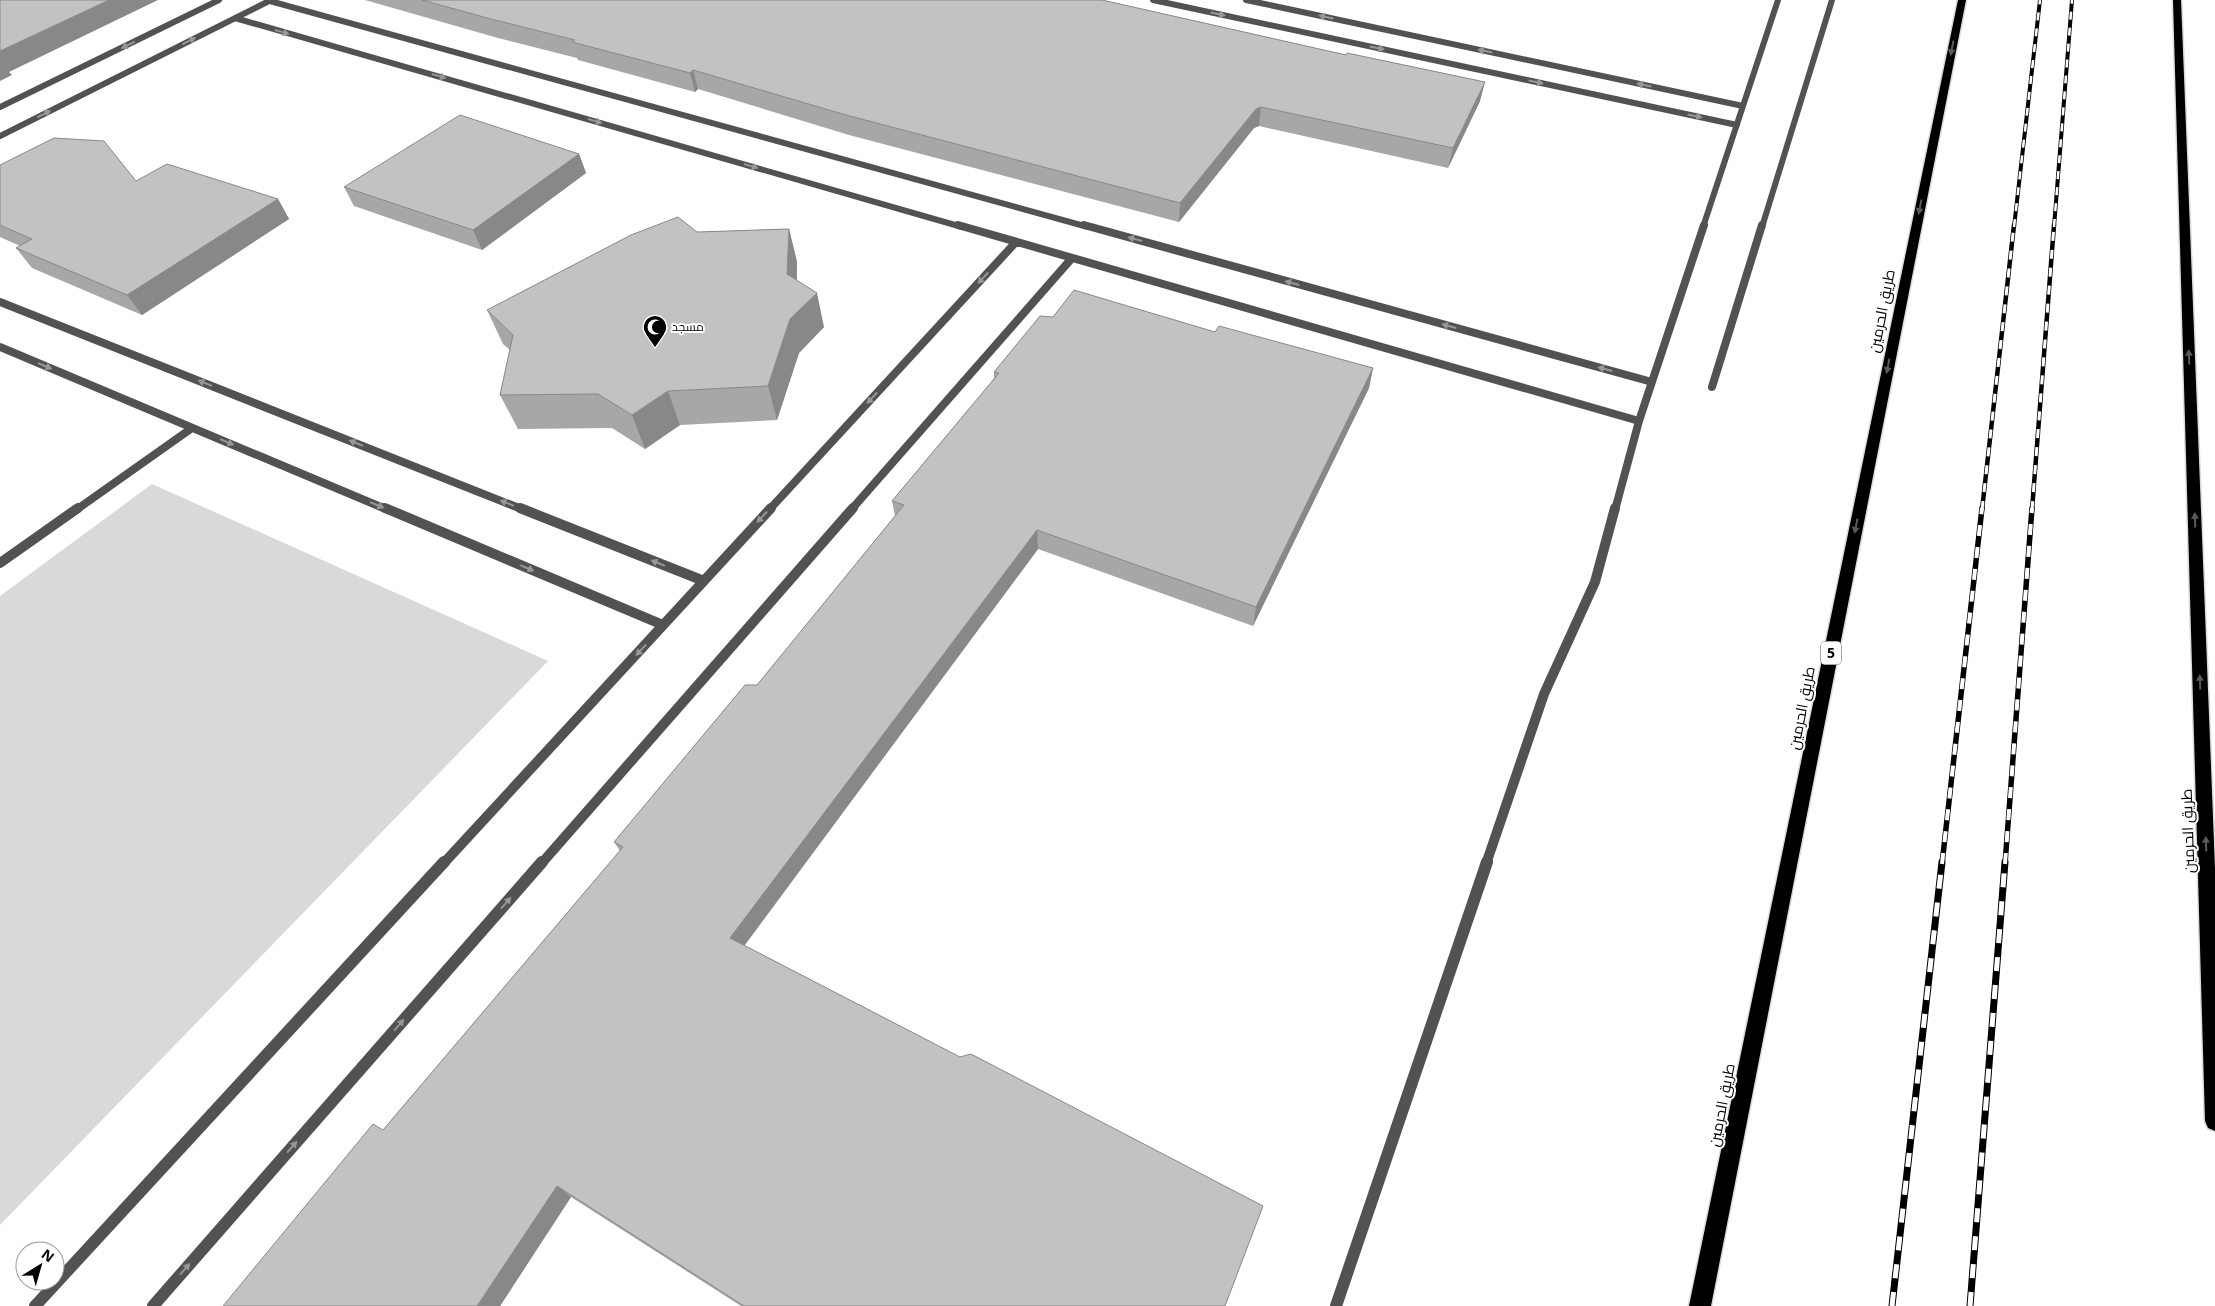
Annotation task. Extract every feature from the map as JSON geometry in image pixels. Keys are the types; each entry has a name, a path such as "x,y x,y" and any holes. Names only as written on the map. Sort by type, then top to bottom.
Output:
{"highway":[{"name":"طريق الحرمين","path":"1700,1306 1962,0"},
{"name":"طريق الحرمين","path":"2177,0 2215,1120"}],"street":[{"path":"0,107 219,0"},
{"path":"0,136 270,0 1652,382"},
{"path":"1153,0 1737,126"},
{"path":"1246,0 1743,106"},
{"path":"1281,8 1288,0"},
{"path":"1336,1306 1544,694 1596,582 1639,421 1778,0"},
{"path":"1712,387 1832,0"},
{"path":"236,18 1639,421"},
{"path":"35,1306 1016,242"},
{"path":"153,1306 1072,258"},
{"path":"0,302 704,581"},
{"path":"0,347 663,625"},
{"path":"0,563 192,428"}],"shaded area":[{"path":"152,484 548,661 0,1225 0,596"}],"building":[{"path":"0,0 109,0 0,51"},
{"path":"422,0 1102,0 1346,55 1347,53 1485,82 1453,148 1261,107 1256,109 1180,203 846,115 693,70 690,73 572,42 575,40"},
{"path":"460,115 579,154 473,230 344,187"},
{"path":"54,138 104,141 136,181 167,164 278,199 127,295 16,248 32,239 0,225 0,165"},
{"name":"مسجد","path":"678,217 697,232 789,229 787,274 817,293 790,319 768,386 668,391 632,415 598,394 500,395 513,335 487,310 631,235"},
{"path":"1074,290 1215,332 1219,326 1373,368 1256,607 1037,530 730,938 960,1057 971,1054 1263,1206 1225,1306 744,1306 557,1186 477,1306 223,1306 373,1124 383,1130 623,847 614,842 745,685 757,685 904,505 892,501 999,373 994,372 1040,316 1053,317"}],"railway":[{"path":"2014,227 2040,0"},
{"path":"2054,227 2072,0"},
{"path":"1982,510 2014,225"},
{"path":"2032,510 2054,225"},
{"path":"1942,864 1982,508"},
{"path":"2005,864 2032,508"},
{"path":"1892,1306 1942,862"},
{"path":"1970,1306 2005,862"}],"place":[{"name":"مسجد","path":"655,348"}]}
